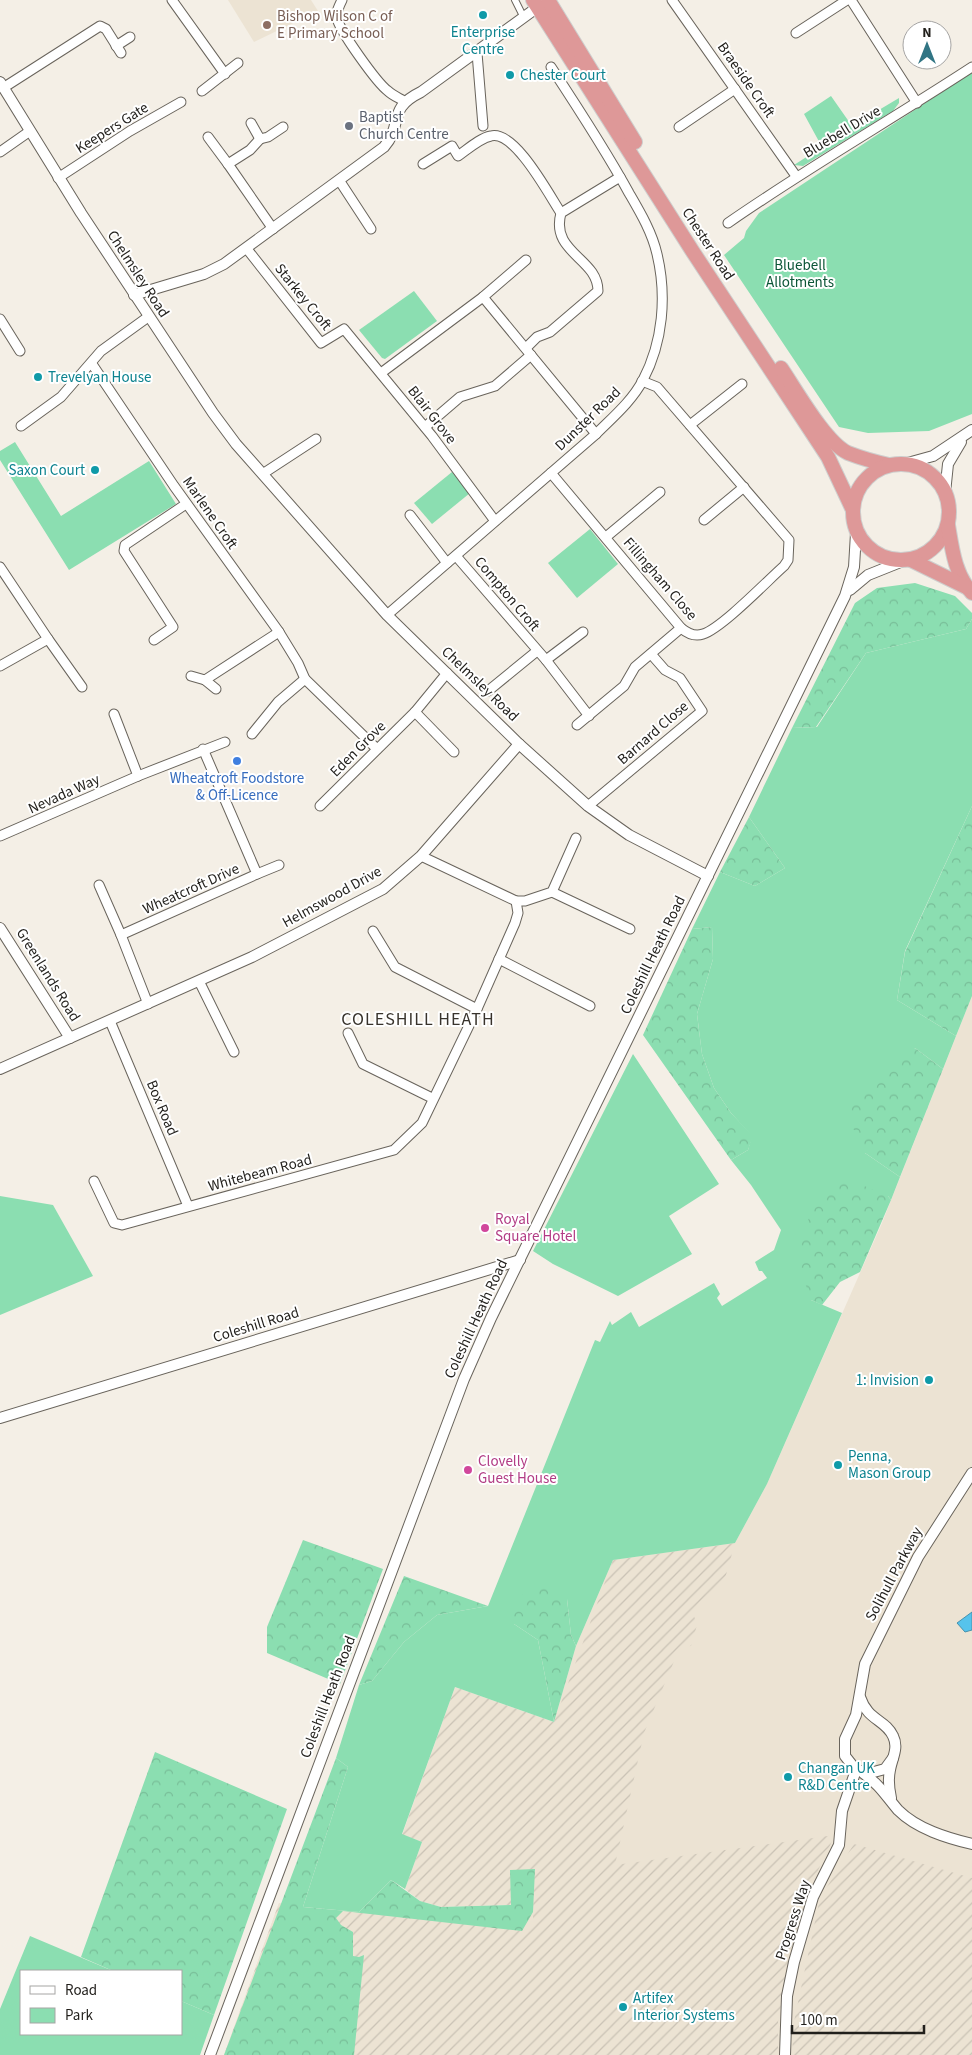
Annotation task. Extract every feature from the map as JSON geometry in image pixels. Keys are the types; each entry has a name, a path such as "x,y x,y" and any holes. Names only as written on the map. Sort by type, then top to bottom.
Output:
{"highway":[{"name":"Chester Road","path":"540,2 703,254 828,436 847,452 889,465"},
{"name":"Chester Road","path":"540,2 702,265 828,457 852,508"},
{"path":"948,525 934,548 923,556 907,560 889,560 875,554 864,545 856,533 852,508 860,486 878,470 889,465 904,464 917,467 929,473 945,492 948,503 948,525 957,567 969,590"},
{"path":"907,560 969,590"}],"street":[{"path":"172,0 224,74"},
{"path":"515,0 524,18"},
{"name":"Braeside Croft","path":"672,0 796,176"},
{"path":"796,33 849,0 918,103"},
{"path":"134,295 209,272 247,249 390,140 404,101 421,92 477,53 524,18 540,2"},
{"path":"340,4 337,20 359,55 381,85 388,92 404,101"},
{"path":"2,85 100,26 106,29 119,49 130,37"},
{"path":"477,53 483,126"},
{"path":"202,91 238,63"},
{"name":"Dunster Road","path":"387,615 596,434 623,408 642,381 655,352 662,324 661,280 657,253 646,224 620,177 551,67"},
{"name":"Bluebell Drive","path":"728,223 796,176 918,103 972,67"},
{"name":"Chelmsley Road","path":"2,85 58,178 213,413 236,444 387,615 520,744 588,806 629,835 708,876"},
{"path":"679,127 735,89"},
{"name":"Keepers Gate","path":"58,178 130,131 181,102"},
{"path":"251,123 260,139"},
{"path":"228,164 250,150 260,139 268,137 283,127"},
{"path":"0,152 30,132"},
{"path":"423,164 452,146 458,156 490,136 506,138 515,145 561,213"},
{"path":"208,137 273,229"},
{"path":"425,427 460,397 495,386 528,352 537,337 550,332 598,291 596,279 560,237 558,224 561,213 620,177"},
{"path":"339,180 371,229"},
{"name":"Starkey Croft","path":"247,249 321,343 344,329"},
{"path":"382,373 483,297 526,260"},
{"path":"483,297 596,434"},
{"path":"21,426 61,397 102,351 148,317"},
{"path":"0,319 20,351"},
{"name":"Blair Grove","path":"344,329 425,427 495,521"},
{"name":"Marlene Croft","path":"92,364 186,504 279,632 298,663 305,679 377,749"},
{"name":"Fillingham Close","path":"551,473 681,628 693,635 702,634 717,626 784,566 788,560 789,540 657,387 642,381"},
{"path":"690,425 742,384"},
{"path":"904,464 933,456 968,433"},
{"path":"945,492 948,464 968,433"},
{"path":"264,474 316,439"},
{"path":"704,520 744,487"},
{"name":"Fillingham Close","path":"606,537 660,492"},
{"path":"173,627 124,551 124,546 186,504"},
{"path":"410,516 447,563"},
{"name":"Coleshill Heath Road","path":"210,2055 429,1469 483,1335 845,596 854,567 856,533"},
{"name":"Compton Croft","path":"456,556 546,660 589,716"},
{"name":"Coleshill Heath Road","path":"845,596 868,575 907,560"},
{"path":"0,566 82,687"},
{"path":"154,640 181,621"},
{"path":"577,725 624,686 635,667 681,628"},
{"path":"205,680 279,632"},
{"path":"546,660 583,632"},
{"path":"0,666 48,639"},
{"name":"Compton Croft","path":"488,691 537,651"},
{"name":"Barnard Close","path":"588,806 702,711 680,678 666,670 651,654"},
{"name":"Eden Grove","path":"320,806 415,712 447,673"},
{"path":"191,676 205,680 216,689"},
{"path":"252,734 278,702 305,679"},
{"path":"415,712 454,752"},
{"path":"114,714 138,776"},
{"name":"Nevada Way","path":"0,836 138,776 225,742"},
{"name":"Helmswood Drive","path":"0,1070 252,957 375,893 421,856 520,744"},
{"name":"Wheatcroft Drive","path":"121,935 257,874 203,749"},
{"path":"552,892 576,838"},
{"path":"421,856 516,901 525,901 552,892 630,929"},
{"path":"257,874 279,866"},
{"path":"99,885 148,1004"},
{"name":"Whitebeam Road","path":"94,1180 114,1223 119,1225 394,1150 422,1123 432,1098 477,1009 499,959 518,913 516,901"},
{"name":"Greenlands Road","path":"0,928 70,1038"},
{"path":"373,931 395,967 477,1009"},
{"path":"499,959 590,1006"},
{"path":"199,981 234,1052"},
{"name":"Box Road","path":"110,1020 188,1206"},
{"path":"348,1033 363,1064 432,1098"},
{"name":"Coleshill Road","path":"0,1418 520,1260"},
{"name":"Solihull Parkway","path":"852,1728 865,1664 879,1632 918,1557 972,1473"},
{"path":"860,1696 864,1709 889,1730 895,1742 889,1786 891,1799"},
{"path":"882,1724 863,1722 852,1728 845,1739 844,1748 849,1763 881,1786 910,1820 954,1840 972,1844"},
{"path":"859,1771 878,1772 884,1769 894,1758"},
{"name":"Progress Way","path":"785,2055 787,1996 794,1962 813,1897 840,1845 842,1811 859,1771"}],"shaded area":[{"name":"Bishop Wilson C of E Primary School","path":"228,0 311,0 318,11 254,42"},
{"path":"972,996 972,2055 224,2055 279,1903 312,1909 359,1912 522,1930 535,1869 405,1889 554,1722 576,1646 613,1560 735,1543 767,1484 882,1223"},
{"path":"735,1543 724,1582 694,1616 697,1625 691,1646 680,1647 644,1733 615,1865 835,1835 811,1885 788,1962 778,2022 778,2055 224,2055 279,1903 311,1909 359,1912 522,1930 533,1921 534,1869 511,1905 441,1907 420,1901 405,1889 422,1842 402,1835 455,1687 554,1722 613,1560"},
{"path":"854,1844 972,1878 972,2055 793,2055 792,2031 820,1898"}],"green space":[{"name":"Bluebell Allotments","path":"972,72 972,414 929,431 868,433 839,427 724,255 744,238 746,231 759,213"},
{"path":"831,96 852,126 899,98 899,103 893,111 803,166 794,165 822,147 804,114"},
{"path":"414,291 437,321 385,359 382,358 359,330"},
{"path":"15,442 61,516 149,461 176,504 69,570 0,460 0,451"},
{"path":"452,472 470,493 432,524 414,503"},
{"path":"590,529 618,564 577,598 548,563"},
{"path":"915,583 955,596 972,613 972,619 966,629 866,653 816,727 792,728 855,603 877,588"},
{"path":"972,619 972,806 905,951 897,1000 956,1036 943,1069 915,1048 865,1153 900,1177 891,1200 888,1196 811,1300 842,1313 767,1484 735,1543 613,1560 576,1646 571,1635 567,1599 514,1624 538,1640 554,1722 455,1687 402,1834 422,1842 405,1889 391,1880 359,1912 303,1907 348,1767 336,1758 359,1685 372,1681 404,1642 437,1615 488,1606 595,1340 600,1342 610,1321 612,1325 631,1312 639,1327 714,1283 720,1294 717,1298 722,1306 767,1278 762,1271 759,1271 755,1262 774,1250 781,1230 751,1185 731,1160 748,1150 752,1136 731,1113 714,1088 702,1054 697,1014 713,959 712,927 692,929 720,872 755,886 785,868 749,817 792,728 817,727 866,653 966,629"},
{"path":"972,806 972,996 956,1036 897,1000 905,952"},
{"path":"749,817 785,868 755,886 720,872"},
{"path":"712,927 713,959 697,1014 702,1054 714,1088 731,1113 753,1136 748,1150 731,1160 643,1035 692,929"},
{"path":"915,1048 943,1069 900,1177 865,1153 853,1128 847,1107"},
{"path":"633,1054 719,1184 669,1216 692,1254 618,1296 553,1264 533,1251"},
{"path":"848,1179 888,1196 891,1200 860,1272 840,1282 822,1305 811,1300 799,1266 799,1245 813,1207"},
{"path":"0,1196 53,1205 93,1276 0,1315"},
{"path":"303,1540 383,1569 340,1684 267,1653 267,1627"},
{"path":"404,1576 488,1606 437,1615 404,1642 372,1681 359,1685"},
{"path":"545,1587 567,1599 571,1635 576,1646 554,1722 538,1640 514,1624 513,1598"},
{"path":"155,1752 287,1809 214,2015 182,2001 182,1970 111,1970 81,1957"},
{"path":"336,1758 348,1767 303,1907 359,1912 391,1880 420,1901 441,1907 511,1905 510,1870 535,1869 533,1912 522,1931 343,1911 336,1918 341,1925 353,1932 353,1956 359,1957 364,1955 354,2055 224,2055"},
{"path":"30,1936 111,1970 20,1970 20,2035 182,2035 182,2001 214,2015 200,2055 0,2055 0,2009"}],"water":[{"path":"972,1612 972,1630 965,1632 957,1623"}],"place":[{"name":"Enterprise Centre","path":"483,15"},
{"name":"Bishop Wilson C of E Primary School","path":"267,25"},
{"name":"Chester Court","path":"510,75"},
{"name":"Baptist Church Centre","path":"349,126"},
{"name":"Trevelyan House","path":"38,377"},
{"name":"Saxon Court","path":"95,470"},
{"name":"Wheatcroft Foodstore & Off-Licence","path":"237,761"},
{"name":"Royal Square Hotel","path":"485,1228"},
{"name":"1: Invision","path":"929,1380"},
{"name":"Penna, Mason Group","path":"838,1465"},
{"name":"Clovelly Guest House","path":"468,1470"},
{"name":"Changan UK R&D Centre","path":"788,1777"},
{"name":"Artifex Interior Systems","path":"623,2007"}],"district":[{"name":"COLESHILL HEATH","path":"418,1019"}]}
